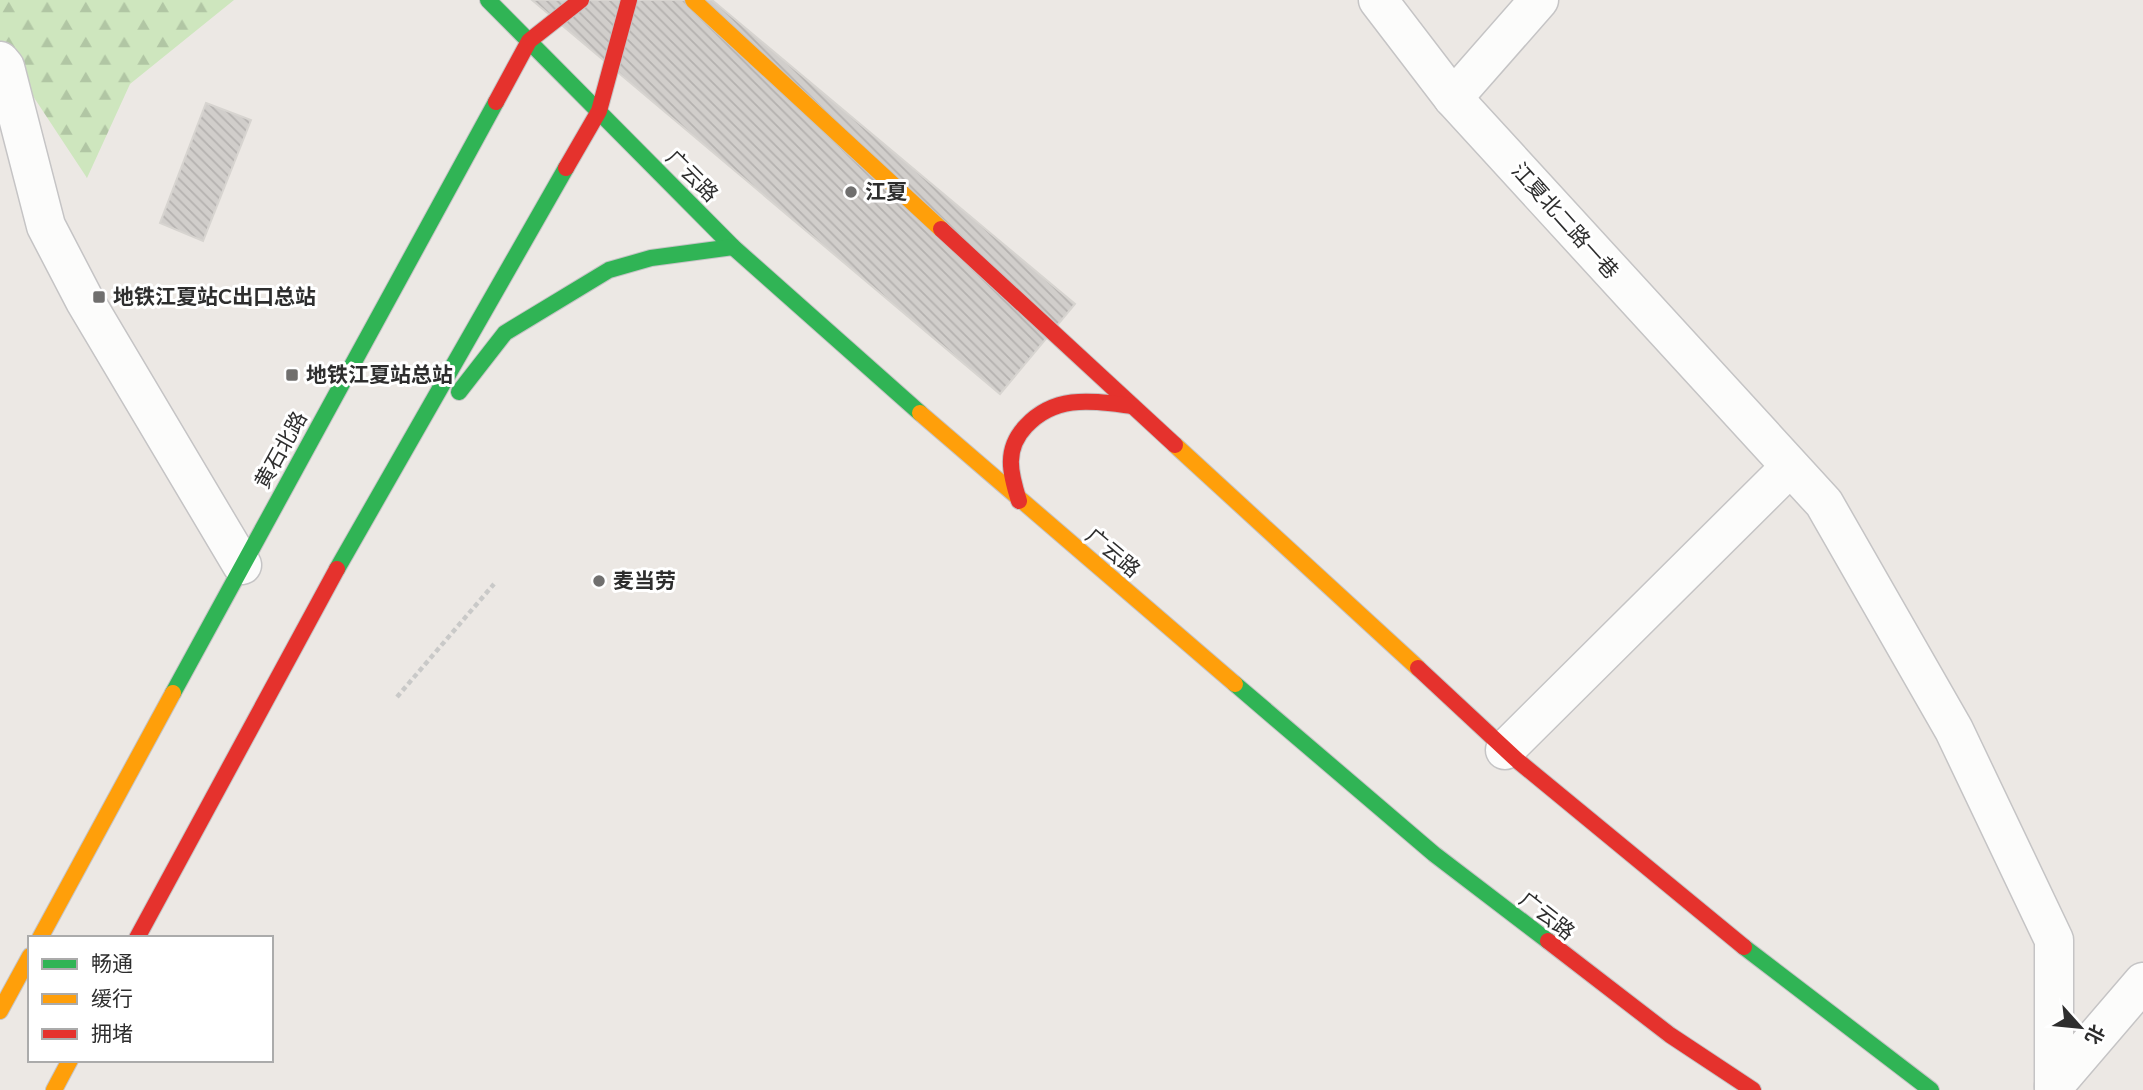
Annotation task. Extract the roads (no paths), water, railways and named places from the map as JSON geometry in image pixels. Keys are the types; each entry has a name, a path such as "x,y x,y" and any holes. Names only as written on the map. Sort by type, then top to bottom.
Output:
{"main road":[{"name":"广云路","path":"488,0 733,247 1019,501 1434,854 1660,1027 1753,1090"},
{"name":"黄石北路","path":"41,936 529,41 581,0"},
{"path":"138,936 370,507 599,111 628,0"},
{"path":"693,0 1505,750 1782,979 1931,1090"},
{"path":"370,507 505,333 556,299 609,270 651,258 733,247"},
{"path":"1019,501 1012,476 1010,446 1031,419 1053,404 1079,401 1132,406"},
{"path":"0,1011 28,960"},
{"path":"54,1090 69,1062"}],"street":[{"name":"江夏北二路一巷","path":"1378,0 1453,98 1824,503 1954,730 2054,940 2054,1088"},
{"path":"1453,98 1539,0"},
{"path":"0,61 5,67 46,226 85,301 242,565"},
{"path":"1505,750 1790,467"},
{"path":"2054,1088 2143,982"}],"place":[{"name":"江夏","path":"851,192"},
{"name":"地铁江夏站C出口总站","path":"99,297"},
{"name":"地铁江夏站总站","path":"292,375"},
{"name":"麦当劳","path":"599,581"}]}
